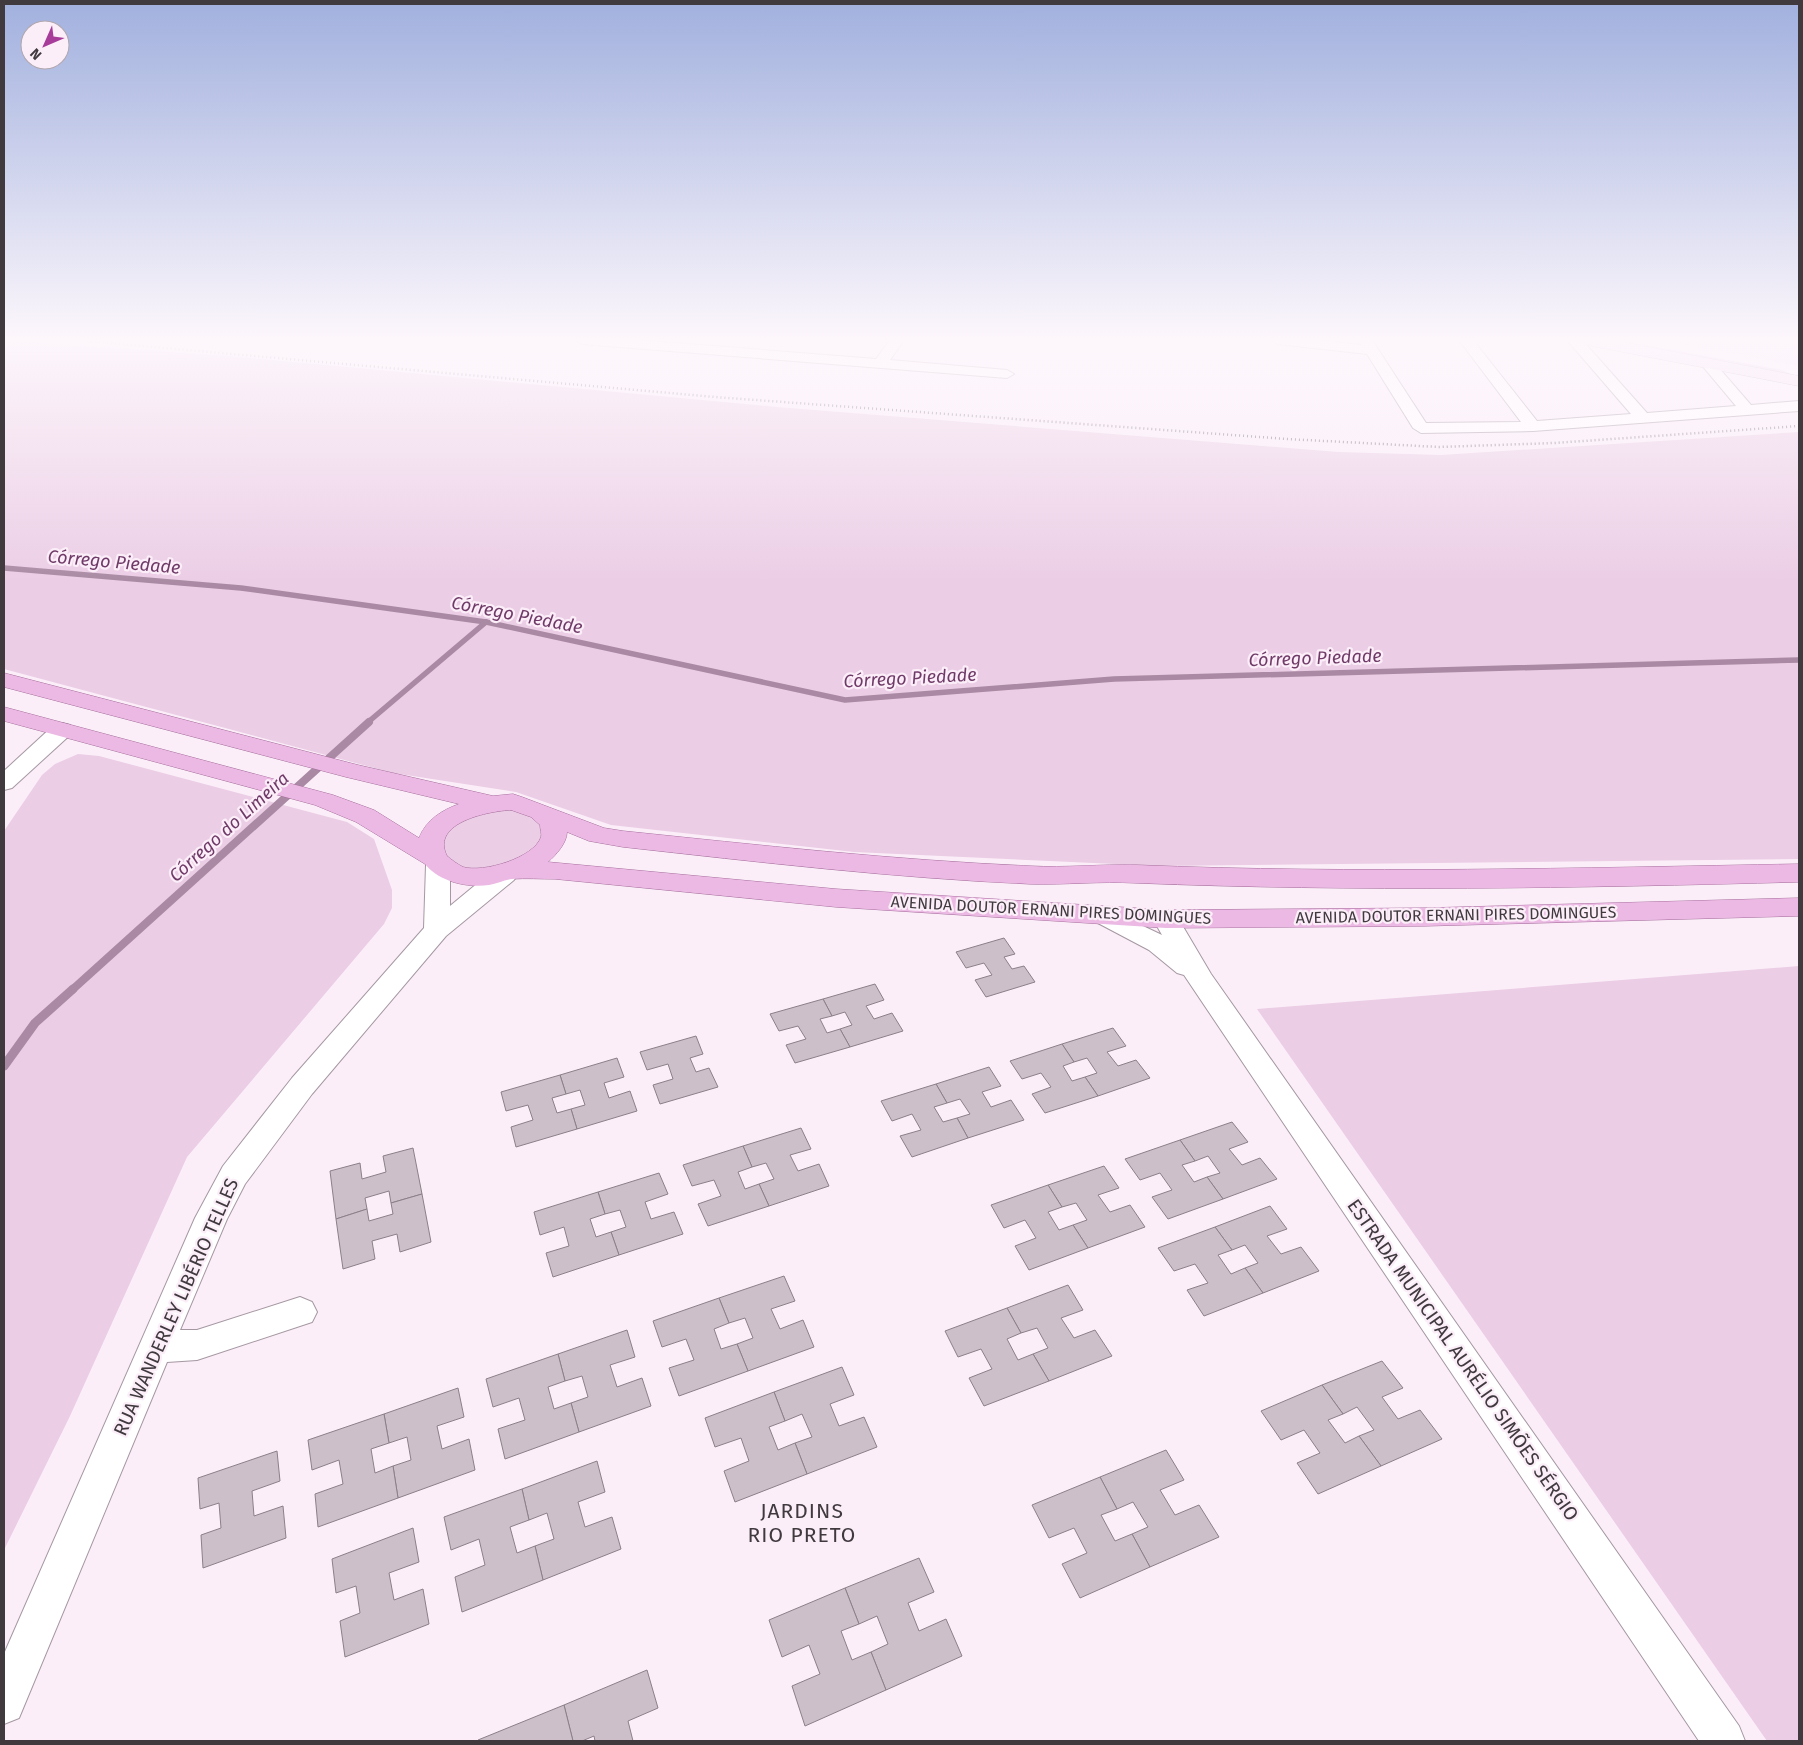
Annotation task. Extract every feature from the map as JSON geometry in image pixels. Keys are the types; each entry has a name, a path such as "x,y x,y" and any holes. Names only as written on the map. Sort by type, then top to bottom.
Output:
{"main road":[{"path":"4,680 355,772 490,803"},
{"path":"4,714 324,800 365,816 450,872 467,876 485,877 510,872 534,862 554,838 554,825 547,815"},
{"path":"436,861 430,845 435,831 449,818 468,808 490,803 513,802 533,806 547,815 598,834 623,839 839,862 1032,875 1134,874 1199,878 1418,880 1799,873"},
{"name":"AVENIDA DOUTOR ERNANI PIRES DOMINGUES","path":"510,872 564,871 836,898 1166,919 1425,918 1799,907"}],"street":[{"path":"1417,421 1421,428 1533,426 1595,421"},
{"path":"1529,421 1533,426"},
{"path":"4,784 62,730"},
{"path":"436,861 436,930"},
{"name":"RUA WANDERLEY LIBÉRIO TELLES","path":"4,1703 211,1218 234,1175 302,1086 376,1004 436,930 510,872"},
{"name":"ESTRADA MUNICIPAL AURÉLIO SIMÕES SÉRGIO","path":"1104,916 1158,944 1200,979"},
{"name":"ESTRADA MUNICIPAL AURÉLIO SIMÕES SÉRGIO","path":"1166,919 1200,979 1724,1741"},
{"path":"156,1347 197,1345 300,1312"}],"shaded area":[{"path":"4,421 957,421 1338,452 1441,455 1799,432 1799,859 1160,866 854,852 611,825 516,792 393,773 4,669"},
{"path":"78,754 99,756 347,822 374,839 392,890 392,908 384,924 187,1157 70,1416 4,1550 4,831 42,775 55,764"},
{"path":"511,806 544,820 543,846 496,872 453,868 437,841 454,820"},
{"path":"1799,966 1799,1741 1767,1741 1257,1009"}],"building":[{"path":"1004,938 1015,954 1004,957 1012,969 1024,966 1035,982 986,997 975,980 992,975 984,963 966,968 956,952"},
{"path":"875,984 884,1000 866,1006 874,1019 892,1013 903,1031 850,1047 840,1029 852,1025 845,1012 832,1016 823,999"},
{"path":"823,999 832,1016 820,1019 827,1033 840,1029 850,1047 795,1063 786,1045 806,1039 798,1026 779,1031 770,1014"},
{"path":"1113,1028 1126,1046 1107,1052 1118,1066 1136,1060 1150,1078 1098,1096 1085,1077 1097,1073 1087,1058 1074,1062 1062,1044"},
{"path":"696,1036 703,1054 690,1058 696,1072 709,1068 718,1087 660,1104 653,1085 673,1079 668,1064 647,1070 640,1052"},
{"path":"1062,1044 1074,1062 1063,1066 1072,1081 1085,1077 1098,1096 1045,1113 1032,1094 1051,1087 1041,1073 1022,1079 1010,1061"},
{"path":"617,1058 624,1077 604,1083 609,1098 630,1091 637,1111 577,1129 571,1109 585,1105 580,1090 566,1094 560,1075"},
{"path":"989,1067 1001,1086 982,1092 991,1107 1011,1100 1024,1120 968,1138 957,1118 970,1114 960,1099 947,1103 936,1084"},
{"path":"560,1075 566,1094 552,1098 557,1113 571,1109 577,1129 516,1147 511,1127 533,1120 528,1105 506,1111 501,1092"},
{"path":"936,1084 947,1103 934,1107 943,1122 957,1118 968,1138 912,1157 900,1136 921,1130 912,1114 892,1121 881,1101"},
{"path":"1232,1122 1248,1142 1229,1149 1242,1165 1260,1158 1277,1179 1223,1199 1207,1177 1220,1173 1208,1156 1195,1161 1180,1140"},
{"path":"801,1128 811,1149 790,1155 798,1171 819,1164 829,1186 769,1206 759,1184 774,1179 766,1163 752,1167 743,1146"},
{"path":"1180,1140 1195,1161 1182,1165 1194,1182 1207,1177 1223,1199 1168,1219 1152,1197 1172,1190 1160,1173 1140,1180 1125,1159"},
{"path":"743,1146 752,1167 738,1172 745,1189 759,1184 769,1206 708,1226 698,1204 721,1196 714,1180 692,1186 683,1165"},
{"path":"413,1148 422,1194 391,1203 389,1191 365,1198 367,1209 336,1219 330,1171 360,1163 362,1179 386,1172 383,1156"},
{"path":"1104,1166 1119,1188 1098,1195 1110,1212 1130,1205 1145,1227 1088,1248 1073,1225 1087,1220 1076,1203 1062,1207 1048,1185"},
{"path":"659,1173 668,1194 645,1202 651,1219 674,1212 683,1234 619,1255 611,1232 626,1227 620,1210 605,1214 598,1192"},
{"path":"1048,1185 1062,1207 1048,1212 1059,1230 1073,1225 1088,1248 1029,1270 1015,1246 1036,1238 1025,1220 1004,1228 991,1205"},
{"path":"598,1192 605,1214 590,1219 596,1237 611,1232 619,1255 553,1277 546,1253 569,1246 564,1227 540,1235 534,1212"},
{"path":"422,1194 431,1242 400,1252 397,1234 372,1241 375,1259 343,1269 336,1219 367,1209 369,1221 393,1214 391,1203"},
{"path":"1270,1206 1287,1229 1267,1236 1281,1254 1301,1247 1319,1271 1263,1293 1245,1268 1258,1263 1245,1245 1232,1250 1215,1227"},
{"path":"1215,1227 1232,1250 1218,1255 1231,1274 1245,1268 1263,1293 1204,1316 1187,1290 1208,1283 1195,1264 1174,1271 1158,1248"},
{"path":"784,1276 795,1301 771,1309 780,1329 803,1320 814,1347 748,1371 737,1344 753,1338 745,1318 729,1323 719,1298"},
{"path":"1068,1285 1083,1310 1061,1318 1074,1338 1095,1330 1112,1356 1049,1381 1033,1354 1048,1348 1037,1328 1021,1333 1007,1308"},
{"path":"719,1298 729,1323 714,1329 721,1349 737,1344 748,1371 679,1396 669,1368 694,1360 686,1339 662,1347 653,1321"},
{"path":"1007,1308 1021,1333 1007,1339 1018,1360 1033,1354 1049,1381 984,1406 969,1378 992,1369 981,1349 958,1357 945,1331"},
{"path":"627,1330 635,1357 610,1365 617,1387 642,1378 651,1406 579,1432 571,1403 588,1397 582,1376 565,1381 558,1354"},
{"path":"558,1354 565,1381 548,1387 554,1409 571,1403 579,1432 505,1459 498,1429 525,1420 519,1398 493,1407 486,1379"},
{"path":"1382,1361 1403,1388 1382,1397 1398,1419 1420,1410 1442,1439 1381,1466 1359,1436 1374,1430 1357,1407 1343,1414 1322,1385"},
{"path":"842,1367 854,1395 830,1404 839,1426 864,1417 877,1447 807,1474 795,1443 812,1437 802,1414 785,1421 774,1392"},
{"path":"1322,1385 1343,1414 1328,1420 1345,1443 1359,1436 1381,1466 1318,1494 1297,1463 1320,1453 1304,1430 1281,1440 1261,1411"},
{"path":"458,1388 464,1417 437,1426 442,1449 469,1439 475,1470 398,1498 393,1466 411,1460 407,1437 389,1443 384,1414"},
{"path":"774,1392 785,1421 769,1427 778,1450 795,1443 807,1474 735,1502 724,1471 749,1461 741,1438 715,1447 705,1418"},
{"path":"384,1414 389,1443 371,1449 375,1473 393,1466 398,1498 318,1527 315,1494 343,1484 339,1460 312,1470 308,1440"},
{"path":"1166,1450 1184,1480 1160,1490 1175,1515 1199,1505 1219,1537 1150,1567 1132,1534 1148,1527 1133,1502 1117,1509 1100,1477"},
{"path":"277,1451 280,1481 252,1491 254,1516 283,1506 286,1538 203,1568 201,1535 221,1528 219,1503 200,1509 198,1478"},
{"path":"597,1461 605,1492 578,1502 585,1527 612,1517 621,1549 543,1580 535,1546 554,1539 547,1513 529,1520 522,1489"},
{"path":"1100,1477 1117,1509 1101,1515 1115,1541 1132,1534 1150,1567 1080,1598 1062,1564 1087,1553 1074,1528 1049,1538 1032,1505"},
{"path":"522,1489 529,1520 510,1527 517,1553 535,1546 543,1580 462,1612 455,1577 485,1565 479,1539 451,1550 444,1517"},
{"path":"413,1528 419,1562 389,1573 394,1600 423,1589 429,1624 345,1657 340,1621 360,1613 356,1586 336,1593 332,1559"},
{"path":"919,1558 934,1592 908,1603 919,1631 946,1619 962,1656 886,1690 871,1652 888,1644 877,1616 859,1624 845,1588"},
{"path":"845,1588 859,1624 841,1631 852,1660 871,1652 886,1690 805,1726 792,1686 820,1674 809,1645 782,1657 769,1620"},
{"path":"647,1670 658,1708 628,1721 633,1741 595,1741 594,1736 582,1741 573,1741 564,1705"},
{"path":"564,1705 573,1741 478,1741 478,1740"}],"waterway":[{"name":"Córrego Piedade","path":"4,568 241,588 486,622"},
{"name":"Córrego do Limeira","path":"367,723 486,622"},
{"name":"Córrego Piedade","path":"486,622 845,700 1114,679 1799,660"},
{"name":"Córrego do Limeira","path":"72,990 369,722"},
{"name":"Córrego do Limeira","path":"4,1066 35,1023 73,989"}],"railway":[{"path":"1048,421 1287,439 1439,447 1554,443 1799,426"}],"district":[{"name":"JARDINS RIO PRETO","path":"802,1523"}]}
